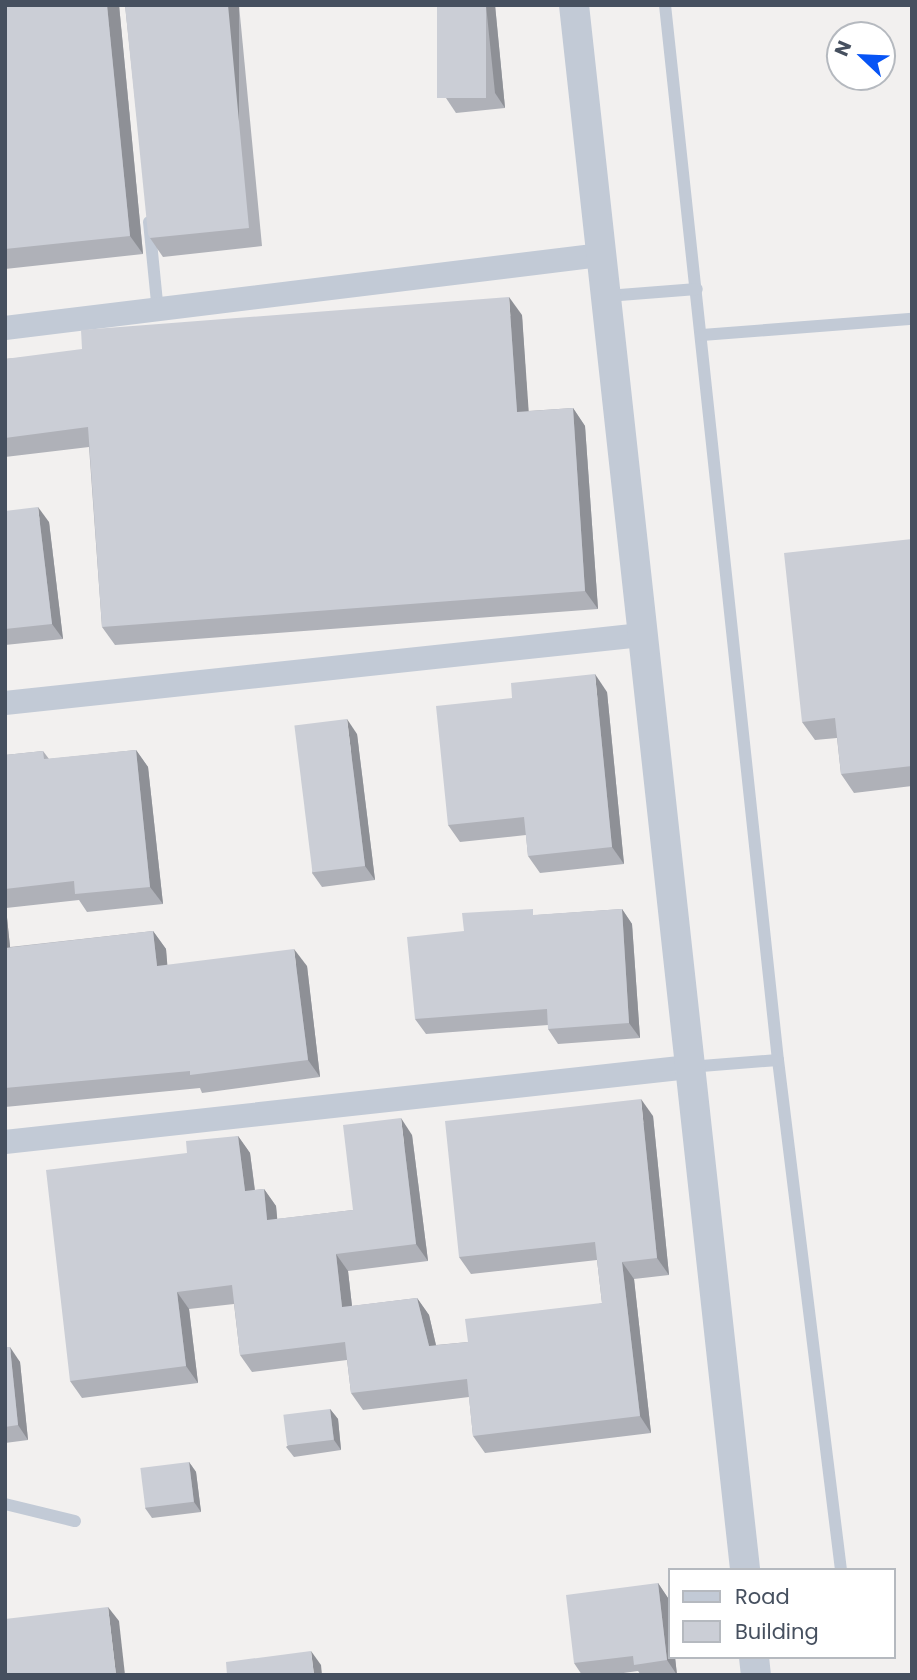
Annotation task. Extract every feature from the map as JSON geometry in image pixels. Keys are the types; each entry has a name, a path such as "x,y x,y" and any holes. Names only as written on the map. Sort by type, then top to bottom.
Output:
{"street":[{"path":"574,5 745,1568"},
{"path":"5,328 158,312 600,255"},
{"path":"5,703 641,635"},
{"path":"5,1142 689,1068"}],"lane":[{"path":"665,5 778,1060 841,1568"},
{"path":"147,205 158,312"},
{"path":"606,296 697,289"},
{"path":"702,334 912,319"},
{"path":"689,1068 778,1060"},
{"path":"5,1504 75,1521"}],"building":[{"path":"5,5 107,5 130,236 5,249"},
{"path":"125,5 228,5 249,228 150,238"},
{"path":"437,5 486,5 486,98 437,98"},
{"path":"509,297 517,412 573,408 585,591 102,627 88,427 5,438 5,359 82,349 81,330"},
{"path":"38,507 52,624 5,629 5,511"},
{"path":"912,539 912,766 841,774 835,718 802,722 784,553"},
{"path":"595,674 612,847 528,856 524,817 448,825 436,706 512,698 511,683"},
{"path":"347,719 365,866 312,872 294,725"},
{"path":"136,750 150,887 75,894 74,881 5,889 5,755 43,751 44,759"},
{"path":"533,909 533,915 622,909 629,1023 548,1029 547,1009 415,1019 407,937 464,931 462,913"},
{"path":"153,931 157,966 294,949 308,1060 190,1075 190,1071 5,1088 5,948"},
{"path":"641,1099 657,1258 622,1262 640,1416 473,1436 467,1379 351,1393 345,1342 240,1355 232,1285 177,1292 186,1366 70,1381 46,1170 187,1153 186,1141 238,1136 245,1191 264,1189 267,1220 353,1210 343,1125 401,1118 416,1244 336,1254 342,1307 417,1298 429,1346 468,1342 465,1319 602,1303 595,1242 459,1257 445,1121"},
{"path":"5,1347 10,1347 18,1425 5,1427"},
{"path":"330,1409 334,1440 287,1445 283,1415"},
{"path":"189,1462 194,1502 145,1508 140,1468"},
{"path":"658,1583 667,1660 634,1665 633,1656 574,1663 566,1595"},
{"path":"108,1607 116,1675 5,1675 5,1619"},
{"path":"311,1651 314,1675 227,1675 226,1662"}]}
